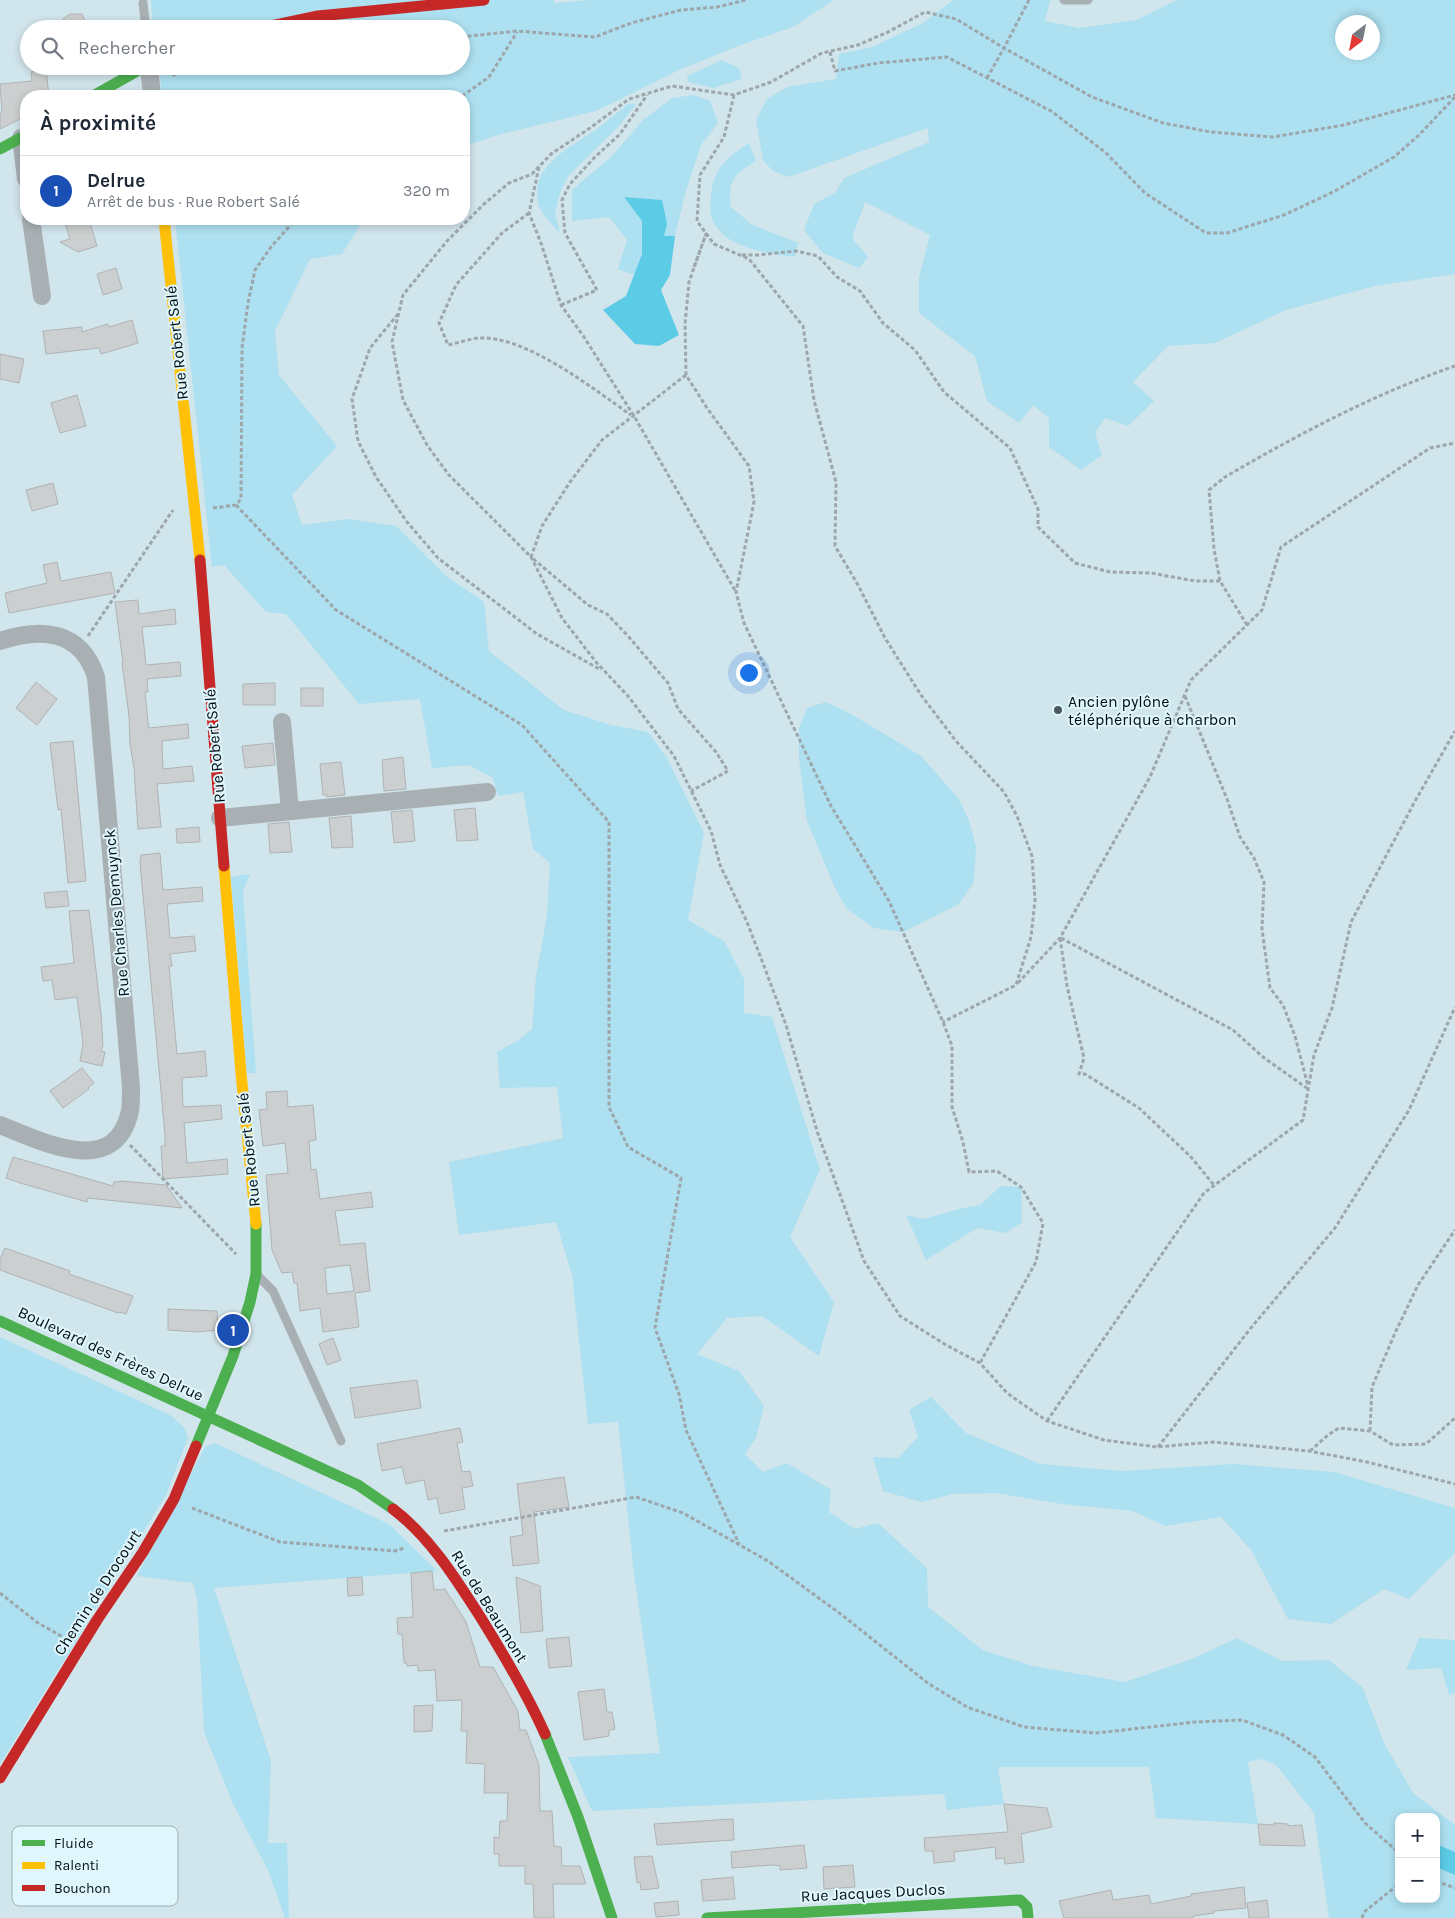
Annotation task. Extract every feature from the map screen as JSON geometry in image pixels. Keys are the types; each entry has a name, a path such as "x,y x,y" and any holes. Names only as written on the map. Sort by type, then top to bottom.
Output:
{"street":[{"path":"299,20 318,16 484,0"},
{"path":"105,90 135,75"},
{"path":"151,75 152,90"},
{"path":"0,149 20,138"},
{"path":"33,225 42,296"},
{"name":"Rue Robert Salé","path":"165,225 196,528 240,1073 256,1225 256,1274 243,1330 208,1416"},
{"path":"0,641 18,635 35,633 53,635 65,639 80,648"},
{"name":"Rue Charles Demuynck","path":"80,648 87,656 96,677 131,1088 130,1110 120,1134"},
{"path":"282,722 290,811"},
{"path":"220,818 487,792"},
{"path":"0,1125 46,1143 82,1152 98,1150 111,1143 120,1134"},
{"name":"Boulevard des Frères Delrue","path":"0,1321 208,1416"},
{"name":"Rue de Beaumont","path":"208,1416 358,1485 382,1499 403,1516 456,1578 498,1644 537,1717 556,1758 587,1839 612,1918"},
{"name":"Chemin de Drocourt","path":"0,1778 97,1620 143,1552 174,1500 208,1416"},
{"name":"Rue Jacques Duclos","path":"707,1918 1020,1900 1027,1907 1028,1918"}],"lane":[{"path":"1064,0 1088,0"},
{"path":"143,3 145,20"},
{"path":"256,1274 273,1291 342,1441"}],"path":[{"path":"470,36 517,32 595,37 631,24 681,10 717,7 746,0"},
{"path":"988,78 1029,0"},
{"path":"470,218 509,183 532,174 551,154 630,99 672,86 734,95 771,82 822,53 858,45 881,36 924,12 956,19 1092,97 1163,123 1211,132 1273,137 1344,125 1455,96"},
{"path":"470,90 489,76 517,32"},
{"path":"830,52 834,71 878,63 947,57 1051,111 1105,152 1145,193 1206,233 1227,233 1284,215 1334,191 1394,157 1418,136 1455,96"},
{"path":"561,305 597,290 565,233 562,200 570,184 595,156 620,134 648,93"},
{"path":"734,95 724,137 700,175 697,221 714,244 749,259 804,326 814,400 836,482 835,546 858,585 885,638 921,695 956,742 1004,792 1017,816 1032,856 1035,900 1032,937 1016,985"},
{"path":"539,166 529,213 541,242 561,305 584,337 634,416 736,592 744,623 799,740 831,806 889,901 943,1022 952,1046 952,1107 963,1142 969,1172 997,1171 1021,1187 1043,1223 1036,1262 980,1363"},
{"path":"529,213 502,233 456,284 439,323 448,345 479,338 511,342 561,368 634,416"},
{"path":"291,225 271,247 255,270 242,348 241,499 236,505 336,610 522,725 609,822 609,1107 628,1147 681,1178 655,1328 678,1394 686,1430 740,1545"},
{"path":"463,225 447,241 403,295 392,342 403,400 426,445 449,475 531,557 588,605 607,614 668,683 678,709 716,752 728,770 691,791"},
{"path":"694,267 706,234"},
{"path":"706,234 689,282 685,324 686,375 707,408 749,466 754,502 736,592"},
{"path":"738,255 796,251 818,256 837,277 860,291 883,323 916,350 944,392 1010,448 1038,509 1038,527 1075,563 1110,572 1151,573 1195,581 1220,581"},
{"path":"399,314 370,348 352,399 358,442 376,477 407,522 438,558 537,634 606,673"},
{"path":"1247,625 1220,581 1214,549 1209,490 1225,477 1346,410 1412,381 1455,366"},
{"path":"686,375 602,440 570,482 542,526 531,557 562,618 596,662 628,696 674,756 711,831 720,865 747,922 780,1008 817,1132 864,1261 900,1316 946,1346 980,1363 1007,1393 1047,1420 1104,1440 1157,1447 1213,1442 1309,1451 1367,1462 1455,1484"},
{"path":"943,1022 1016,985 1060,938 1150,777 1191,680 1262,610 1281,547 1430,448 1455,443"},
{"path":"80,648 176,507"},
{"path":"1185,695 1228,799 1240,837 1254,858 1264,882 1262,929 1270,988 1283,1005 1295,1036 1309,1089"},
{"path":"1047,1420 1204,1193 1304,1120 1314,1055 1332,1008 1351,922 1414,803 1455,731"},
{"path":"1060,938 1232,1030 1262,1057 1309,1089"},
{"path":"1060,938 1067,986 1084,1058 1079,1074 1085,1074 1139,1108 1190,1156 1214,1185"},
{"path":"1157,1447 1250,1329 1335,1228 1409,1110 1455,1007"},
{"path":"120,1134 256,1274"},
{"path":"1370,1431 1372,1387 1418,1284 1455,1230"},
{"path":"1309,1451 1328,1434 1339,1428 1370,1431 1393,1445 1426,1444 1455,1418"},
{"path":"636,1497 683,1513 768,1561 842,1615 929,1684 968,1706 1024,1727 1096,1733 1195,1722 1242,1720 1283,1735 1315,1757 1366,1823 1395,1849"},
{"path":"0,1593 38,1622 70,1641"},
{"path":"1440,1882 1455,1888"},
{"path":"1362,1918 1364,1912 1395,1887"}],"shaded area":[{"path":"151,0 554,0 554,3 591,0 834,0 793,27 738,46 679,70 596,111 498,135 470,144 470,90 161,90 160,78 161,75 470,75 470,20 152,20"},
{"path":"953,0 1050,0 1045,21 1079,28 1136,20 1177,0 1455,0 1455,274 1375,286 1286,310 1215,343 1168,346 1133,382 1154,401 1128,426 1105,418 1095,433 1102,455 1081,470 1049,447 1049,418 1033,405 1019,423 987,401 975,356 919,313 919,277 930,235 865,202 852,238 868,257 859,268 823,253 804,230 814,204 835,193 844,178 929,142 928,128 788,177 773,171 763,160 756,120 767,99 787,87 836,79 839,54 872,47 923,23"},
{"path":"722,60 739,68 742,79 713,88 688,82 687,76"},
{"path":"694,95 710,101 718,123 701,145 686,191 675,236 664,237 662,200 624,197 642,221 642,254 634,275 618,269 627,240 609,217 572,221 572,190 612,156 643,120 672,98"},
{"path":"628,104 636,104 619,126 569,175 560,192 555,213 560,233 545,217 539,206 537,192 539,180 545,170 562,152 594,131"},
{"path":"749,143 756,161 734,178 730,206 751,224 798,243 795,257 759,251 734,242 716,226 711,215 712,187 718,171 734,153"},
{"path":"176,225 360,225 342,254 310,259 275,331 279,375 337,446 292,495 302,525 348,519 396,526 447,577 484,602 489,651 564,710 611,725 648,732 667,758 704,833 688,920 725,942 744,979 744,1013 772,1017 820,1170 790,1237 834,1302 819,1356 762,1316 727,1318 697,1354 739,1371 764,1406 756,1438 745,1454 763,1472 787,1463 831,1490 829,1512 855,1529 878,1523 927,1568 928,1607 983,1650 1033,1666 1125,1682 1192,1659 1237,1638 1282,1661 1329,1660 1363,1688 1384,1743 1413,1793 1439,1813 1395,1813 1395,1903 1440,1903 1440,1869 1455,1875 1455,1918 1329,1918 1314,1813 1276,1765 1261,1759 1248,1762 1258,1824 1156,1818 1149,1767 998,1767 1004,1804 947,1810 944,1794 592,1811 568,1757 660,1753 634,1574 618,1422 588,1424 572,1275 556,1222 459,1235 449,1162 563,1138 557,1087 500,1088 497,1052 517,1041 532,1029 536,976 547,915 550,863 533,849 523,792 498,796 493,778 469,765 432,768 420,699 359,704 286,614 266,612 224,565 212,567"},
{"path":"826,702 851,714 921,756 959,799 969,821 976,846 974,882 959,904 903,932 874,928 847,909 835,888 807,821 799,759 799,728 807,708"},
{"path":"250,874 243,891 256,1073 247,1073 231,877"},
{"path":"1001,1186 1021,1187 1022,1222 1006,1233 977,1228 926,1260 906,1215 923,1219 980,1205"},
{"path":"0,1337 170,1415 184,1427 188,1438 166,1495 0,1764"},
{"path":"931,1397 966,1433 1040,1464 1122,1471 1234,1464 1334,1472 1455,1508 1455,1553 1409,1599 1384,1589 1331,1624 1288,1619 1251,1550 1221,1517 1165,1526 1133,1511 1062,1504 996,1493 953,1494 921,1502 883,1491 873,1457 898,1458 918,1437 909,1410"},
{"path":"215,1443 389,1524 437,1571 214,1588 271,1761 268,1843 287,1843 289,1918 285,1918 268,1870 234,1806 204,1732 197,1599 193,1583 137,1576 205,1447"},
{"path":"1419,1638 1455,1640 1455,1693 1449,1695 1441,1668 1406,1670"},
{"path":"1440,1814 1455,1825 1455,1852 1440,1846"}],"water":[{"path":"624,197 662,200 667,224 664,236 675,236 670,275 661,290 679,335 659,346 635,344 603,310 626,296 642,254 642,221"},
{"path":"1440,1846 1455,1852 1455,1875 1440,1869"}],"building":[{"path":"70,14 82,14 85,20 64,20"},
{"path":"31,75 47,75 48,90 20,90 20,119 0,129 0,113 2,112 0,84 32,81"},
{"path":"66,225 91,225 97,246 78,252 60,242 70,239"},
{"path":"116,268 122,289 103,295 97,274"},
{"path":"132,320 138,343 101,354 99,348 46,354 43,331 82,327 82,332 108,324 109,327"},
{"path":"0,354 24,359 19,383 0,379"},
{"path":"77,395 86,426 60,433 51,403"},
{"path":"53,483 58,504 32,511 26,490"},
{"path":"57,562 61,581 111,572 115,593 9,613 5,593 47,583 43,565"},
{"path":"138,600 139,614 175,609 176,624 142,627 146,665 180,662 181,676 147,679 148,692 145,692 148,722 149,728 188,724 189,738 162,741 163,769 192,766 194,781 157,784 161,827 138,829 129,716 115,602"},
{"path":"36,682 57,699 37,725 16,708"},
{"path":"275,683 275,705 243,705 243,684"},
{"path":"301,688 323,688 323,706 301,706"},
{"path":"73,741 86,881 68,883 61,809 58,810 50,743"},
{"path":"273,743 275,765 245,768 242,746"},
{"path":"403,757 406,789 384,791 382,760"},
{"path":"341,762 345,795 327,797 327,795 323,795 320,764"},
{"path":"475,808 478,840 457,841 454,810"},
{"path":"412,810 415,841 394,843 391,812"},
{"path":"351,816 353,847 332,848 329,818"},
{"path":"289,822 292,852 270,853 268,824"},
{"path":"199,827 200,842 177,843 176,829"},
{"path":"160,853 163,890 202,887 203,901 167,904 170,938 194,936 196,951 170,954 172,966 169,966 177,1054 205,1051 207,1076 182,1078 183,1107 221,1105 222,1119 184,1123 187,1163 227,1159 228,1174 163,1179 161,1146 165,1146 165,1135 140,863 141,855"},
{"path":"67,891 69,906 46,908 44,893"},
{"path":"89,910 101,1014 103,1045 101,1051 105,1052 102,1066 80,1061 83,1043 77,997 55,1000 52,980 43,981 41,967 74,963 69,911"},
{"path":"82,1068 94,1083 89,1089 63,1108 50,1091"},
{"path":"287,1091 288,1107 313,1105 316,1140 309,1141 311,1170 316,1169 320,1199 371,1192 373,1207 335,1211 340,1245 365,1243 370,1291 355,1293 359,1327 323,1332 320,1308 300,1311 297,1283 294,1283 292,1272 282,1273 272,1250 266,1175 288,1173 285,1143 263,1146 259,1110 267,1109 266,1092","holes":["350,1265 354,1291 327,1294 325,1268"]},
{"path":"13,1157 113,1186 114,1182 122,1181 166,1185 182,1208 88,1198 87,1202 20,1183 6,1178"},
{"path":"5,1248 70,1271 69,1274 133,1296 126,1314 118,1313 0,1270 0,1259"},
{"path":"168,1309 217,1311 218,1330 198,1332 168,1330"},
{"path":"333,1338 341,1360 327,1365 319,1344"},
{"path":"417,1380 421,1408 355,1418 350,1388"},
{"path":"460,1428 463,1442 457,1443 462,1472 470,1471 473,1486 462,1488 465,1509 440,1514 437,1498 428,1500 424,1480 406,1484 402,1467 382,1471 377,1444"},
{"path":"564,1477 569,1507 534,1512 539,1563 513,1566 510,1537 523,1535 517,1484"},
{"path":"432,1571 434,1590 445,1589 466,1622 480,1667 493,1667 518,1711 520,1730 526,1730 539,1765 540,1811 552,1811 554,1846 561,1847 562,1866 580,1866 586,1884 553,1884 554,1918 534,1918 533,1884 525,1884 525,1866 499,1866 499,1854 494,1854 494,1837 499,1838 500,1821 507,1821 508,1793 484,1793 485,1764 466,1763 467,1731 461,1731 462,1700 437,1701 435,1670 418,1671 418,1665 407,1666 404,1663 402,1634 398,1634 397,1618 413,1617 411,1573"},
{"path":"362,1577 363,1595 348,1596 347,1578"},
{"path":"516,1577 540,1586 543,1631 521,1633"},
{"path":"569,1637 572,1666 549,1668 546,1639"},
{"path":"604,1689 607,1712 612,1712 615,1729 609,1730 609,1736 584,1740 578,1692"},
{"path":"433,1705 432,1731 414,1732 414,1706"},
{"path":"1004,1804 1047,1808 1052,1827 1021,1834 1024,1862 1005,1864 1004,1858 996,1859 995,1847 954,1852 955,1861 934,1863 933,1851 925,1851 924,1838 1008,1832"},
{"path":"733,1819 734,1840 657,1845 654,1824"},
{"path":"1274,1823 1288,1824 1289,1826 1302,1825 1305,1846 1260,1845 1258,1824 1274,1825"},
{"path":"804,1845 807,1868 780,1870 780,1866 772,1865 732,1868 731,1852"},
{"path":"652,1856 659,1888 641,1890 640,1882 637,1883 634,1857"},
{"path":"853,1865 855,1887 824,1889 823,1867"},
{"path":"733,1877 735,1899 703,1901 701,1880"},
{"path":"1244,1887 1246,1908 1214,1911 1214,1913 1193,1916 1193,1918 1064,1918 1059,1901 1111,1890 1113,1900 1149,1895 1151,1904 1191,1896 1191,1894"},
{"path":"1267,1900 1269,1918 1249,1918 1247,1903"},
{"path":"678,1901 679,1915 656,1917 654,1903"}],"traffic: fast":[{"path":"104,90 130,75"},
{"path":"0,149 20,138"},
{"path":"196,1446 233,1356 250,1302 256,1274 256,1224"},
{"path":"0,1321 358,1485 393,1509"},
{"path":"545,1734 578,1817 612,1918"},
{"path":"707,1918 1020,1900 1027,1907 1028,1918"}],"traffic: slow":[{"path":"165,225 200,560"},
{"path":"224,866 256,1224"}],"traffic: jam":[{"path":"299,20 318,16 484,0"},
{"path":"200,560 224,866"},
{"path":"0,1778 97,1620 143,1552 174,1499 196,1446"},
{"path":"393,1509 419,1532 442,1559 462,1588 515,1675 545,1734"}],"place":[{"name":"Ancien pylône téléphérique à charbon","path":"1058,710"},
{"name":"Delrue","path":"233,1330"}]}
